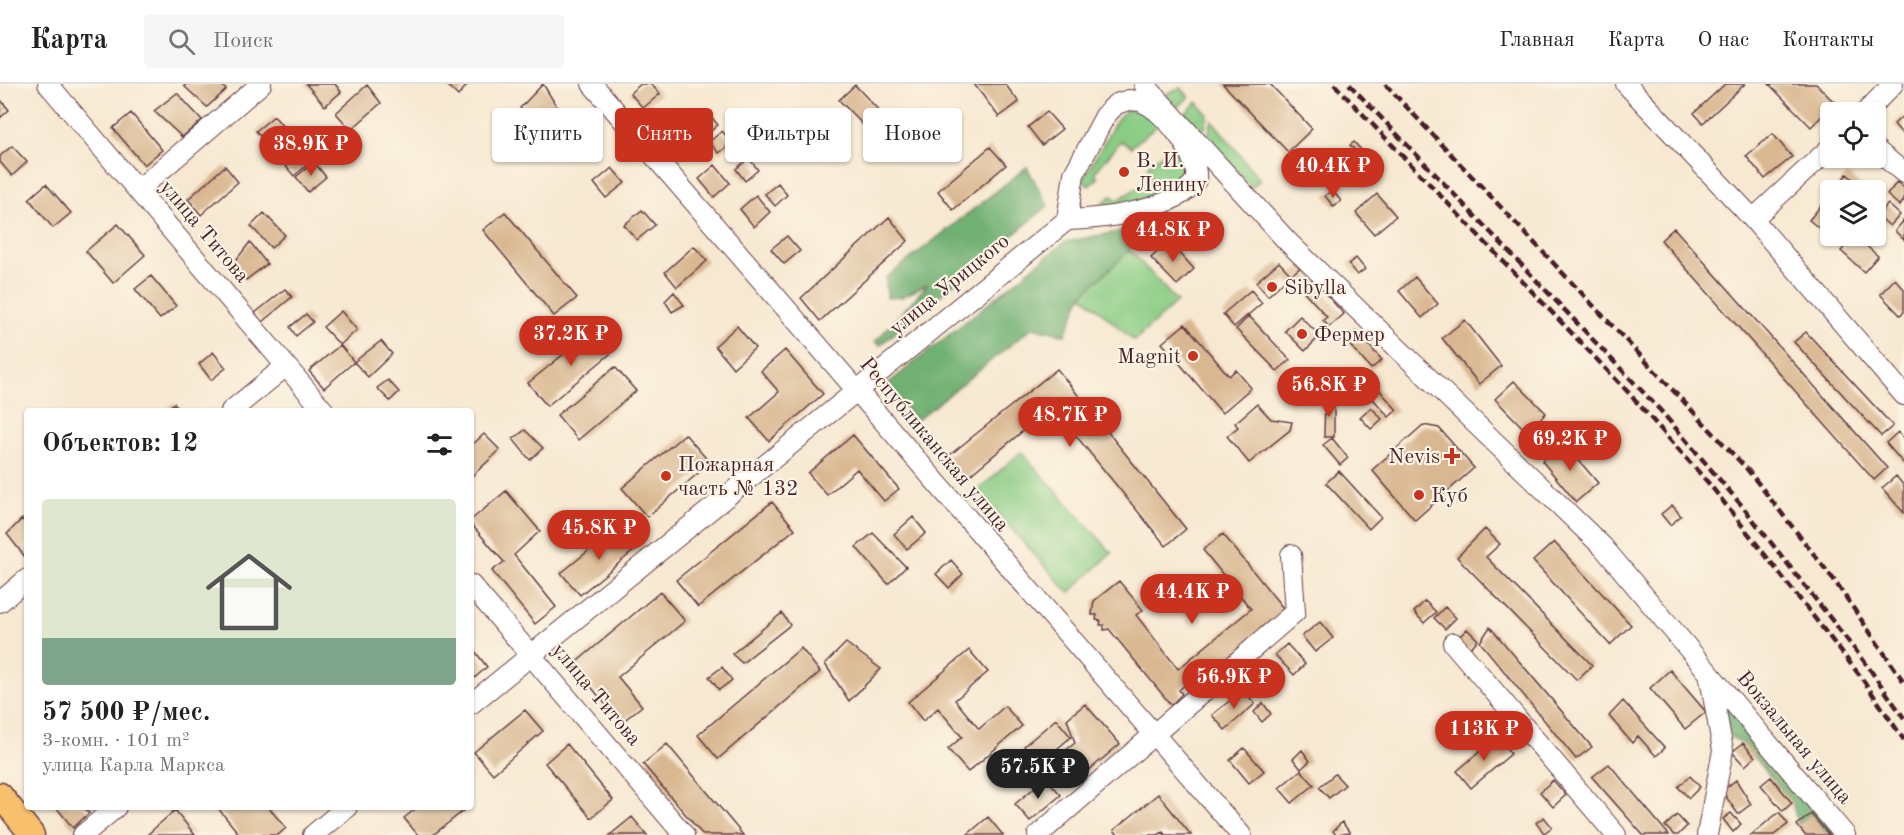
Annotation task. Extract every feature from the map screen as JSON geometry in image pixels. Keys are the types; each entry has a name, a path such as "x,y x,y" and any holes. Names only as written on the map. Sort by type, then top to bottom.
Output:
{"main road":[{"path":"0,795 32,835"}],"street":[{"name":"улица Титова","path":"48,84 139,189 321,408"},
{"path":"139,189 261,84"},
{"name":"Республиканская улица","path":"592,84 1153,736 1241,835"},
{"name":"Вокзальная улица","path":"1144,84 1288,242 1603,547 1845,835"},
{"path":"1626,84 1753,219 1904,395"},
{"path":"1876,102 1893,84"},
{"path":"1126,92 1157,112 1188,147 1195,162 1197,174 1190,189 1182,195 1113,217 1067,220 1069,191 1074,174 1105,116 1126,92"},
{"path":"1753,219 1820,157"},
{"path":"1886,158 1904,173"},
{"path":"1197,174 1236,185"},
{"name":"улица Урицкого","path":"474,702 1067,220"},
{"path":"235,408 286,366"},
{"path":"1038,835 1295,612 1291,555"},
{"path":"0,602 24,582"},
{"name":"улица Титова","path":"474,588 684,835"},
{"path":"1453,643 1616,835"},
{"path":"1707,835 1723,750 1708,671"},
{"path":"83,835 112,810"},
{"path":"313,835 343,810"}],"green space":[{"path":"1181,88 1189,97 1178,107 1165,94"},
{"path":"1197,102 1208,115 1203,134 1185,114"},
{"path":"1127,110 1145,111 1160,123 1131,147 1121,141 1095,172 1098,178 1089,186 1084,181 1085,176 1118,118"},
{"path":"1212,120 1260,180 1252,187 1207,140"},
{"path":"1175,144 1187,158 1187,173 1183,181 1146,199 1107,210 1102,203 1111,196 1118,200 1153,178 1147,166"},
{"path":"1027,167 1048,206 880,345 875,342 928,284 902,297 887,298 886,278"},
{"path":"1137,228 1130,250 1082,295 1065,335 1033,327 917,420 885,386 1065,242"},
{"path":"1130,250 1177,302 1134,341 1082,295"},
{"path":"1021,452 1112,553 1069,593 977,491"},
{"path":"1733,703 1850,835 1829,835 1811,814 1798,824 1792,803 1743,743 1731,737 1724,706"}],"building":[{"path":"186,84 221,84 226,90 207,107 184,86"},
{"path":"306,84 335,84 341,92 325,106"},
{"path":"446,84 468,84 458,96"},
{"path":"543,84 558,108 520,108"},
{"path":"641,84 651,84 660,94 643,108 630,93"},
{"path":"974,84 1005,84 1019,102 999,117"},
{"path":"1223,84 1270,84 1312,129 1288,152"},
{"path":"1725,84 1745,84 1703,123 1694,113"},
{"path":"1769,84 1816,84 1834,102 1820,102 1820,118 1811,127"},
{"path":"367,85 381,103 351,130 336,113"},
{"path":"855,85 877,108 863,108 863,125 851,112 851,108 847,108 839,100"},
{"path":"177,93 202,120 182,137 154,111"},
{"path":"0,99 9,110 0,118"},
{"path":"1047,112 1062,129 1042,145 1028,127"},
{"path":"131,113 162,150 144,165 113,128"},
{"path":"1904,115 1904,136 1894,124"},
{"path":"274,116 312,161 294,176 256,131"},
{"path":"713,119 718,125 713,129"},
{"path":"327,128 340,143 325,156 312,141"},
{"path":"722,131 725,135 725,148 719,153 713,146 713,139"},
{"path":"1773,134 1792,157 1765,179 1746,156"},
{"path":"1354,142 1372,162 1368,166 1350,145"},
{"path":"12,146 27,162 12,176 0,162 0,156"},
{"path":"990,147 1006,165 953,210 938,191"},
{"path":"314,162 326,177 308,192 296,177"},
{"path":"744,162 752,162 758,170 745,181 736,169"},
{"path":"715,165 730,183 714,197 699,179"},
{"path":"225,166 238,182 201,215 188,199"},
{"path":"612,168 625,183 606,198 594,183"},
{"path":"1847,174 1854,180 1842,180"},
{"path":"1897,182 1904,188 1904,200 1900,206 1887,195"},
{"path":"778,183 787,195 775,206 765,194"},
{"path":"46,184 71,213 53,228 29,199"},
{"path":"1332,190 1341,201 1334,207 1325,196"},
{"path":"1377,194 1396,216 1374,234 1356,213"},
{"path":"756,195 770,212 754,227 740,209"},
{"path":"1888,204 1900,215 1890,226 1886,223"},
{"path":"1820,207 1820,229 1809,220"},
{"path":"642,210 655,225 637,240 624,225"},
{"path":"505,212 577,298 554,316 483,230"},
{"path":"264,213 285,235 271,248 251,226"},
{"path":"889,217 908,241 820,321 801,298"},
{"path":"1904,220 1904,240 1895,231"},
{"path":"118,224 145,255 113,283 86,251"},
{"path":"1674,228 1887,468 1874,480 1661,240"},
{"path":"787,236 800,251 784,264 771,249"},
{"path":"1169,241 1194,269 1177,285 1151,258"},
{"path":"250,242 267,264 246,280 233,264"},
{"path":"694,246 707,261 677,287 665,272"},
{"path":"1846,246 1866,246 1878,256 1864,272 1841,251"},
{"path":"1356,258 1365,269 1357,275 1348,264"},
{"path":"1279,262 1291,275 1301,267 1344,314 1329,327 1323,320 1327,317 1298,285 1294,288 1286,279 1268,296 1256,282"},
{"path":"151,276 176,306 160,319 135,289"},
{"path":"1415,277 1438,304 1422,318 1399,291"},
{"path":"1895,279 1904,289 1904,312 1900,315 1880,294"},
{"path":"285,289 292,297 262,322 255,313"},
{"path":"1251,290 1262,303 1234,327 1223,314"},
{"path":"674,292 684,305 672,312 665,301"},
{"path":"341,311 357,330 340,345 323,327"},
{"path":"306,314 313,322 296,336 290,327"},
{"path":"1249,316 1290,360 1277,371 1236,329"},
{"name":"Фермер","path":"1300,316 1320,336 1305,351 1285,331"},
{"path":"1465,320 1501,366 1479,384 1442,338"},
{"name":"Magnit","path":"1185,324 1229,376 1236,370 1251,388 1222,413 1162,343"},
{"path":"737,326 755,348 733,368 715,346"},
{"path":"596,328 615,350 547,406 528,383"},
{"path":"1356,331 1382,360 1371,369 1346,341"},
{"path":"1806,332 1893,426 1881,436 1794,342"},
{"path":"381,341 392,354 368,377 354,362"},
{"path":"340,345 354,362 324,388 309,371"},
{"path":"785,350 823,394 769,441 749,418 779,392 761,371"},
{"path":"213,352 226,368 211,380 199,364"},
{"path":"615,367 636,391 578,440 557,415"},
{"path":"1057,369 1186,529 1166,546 1059,415 1061,414 1054,405 964,480 946,458"},
{"path":"1367,376 1397,410 1389,417 1359,383"},
{"path":"388,380 399,392 390,401 377,388"},
{"path":"1514,381 1546,413 1527,432 1495,399"},
{"path":"1325,398 1334,398 1334,437 1324,437"},
{"path":"174,403 178,408 168,408"},
{"path":"1257,404 1271,419 1292,422 1290,430 1249,463 1227,436 1238,427 1235,423"},
{"path":"1371,407 1382,419 1371,429 1360,417"},
{"name":"Куб","path":"1423,425 1439,428 1474,468 1415,520 1372,470"},
{"path":"525,430 543,448 530,460 513,439"},
{"path":"1898,432 1904,439 1904,464 1886,443"},
{"path":"484,434 500,450 474,474 474,443"},
{"name":"Пожарная часть № 132","path":"685,434 710,463 647,517 622,488"},
{"path":"853,435 899,489 884,501 857,469 827,495 808,473"},
{"path":"1332,438 1348,458 1340,465 1323,445"},
{"path":"1564,443 1598,483 1576,502 1542,461"},
{"path":"1339,471 1381,517 1369,529 1326,483"},
{"path":"1896,476 1904,486 1904,513 1882,488"},
{"path":"506,491 540,531 514,555 556,607 535,624 492,571 504,562 474,527 474,518"},
{"path":"772,502 795,529 698,607 676,580"},
{"path":"1672,505 1681,516 1670,525 1661,514"},
{"path":"913,517 926,533 907,549 894,534"},
{"path":"22,519 24,522 24,556 7,534"},
{"path":"640,523 647,531 637,538 631,531"},
{"path":"618,527 636,549 580,595 561,573"},
{"path":"1485,529 1500,544 1486,557 1592,665 1577,680 1457,557"},
{"path":"873,533 906,567 888,584 856,547"},
{"path":"1223,534 1287,613 1206,679 1200,671 1179,690 1182,694 1171,705 1109,629 1104,630 1104,625 1100,625 1101,621 1096,620 1097,615 1092,615 1094,601 1119,581 1143,610 1136,615 1178,669 1251,609 1203,550"},
{"path":"1554,542 1631,625 1610,645 1533,561"},
{"path":"951,560 963,574 949,588 936,574"},
{"path":"1177,581 1185,591 1170,603 1162,593"},
{"path":"660,592 685,621 618,677 642,706 621,723 573,665"},
{"path":"1425,601 1436,612 1424,623 1414,612"},
{"path":"1445,607 1456,618 1445,629 1434,618"},
{"path":"782,613 790,625 742,663 732,654"},
{"path":"1320,622 1333,638 1315,652 1302,636"},
{"path":"1490,627 1592,747 1576,759 1480,642"},
{"path":"1467,629 1478,640 1467,651 1456,640"},
{"path":"846,643 881,669 849,701 825,664"},
{"path":"1287,644 1305,664 1294,675 1275,655"},
{"path":"801,648 820,672 718,759 698,735"},
{"path":"474,650 487,667 474,678"},
{"path":"969,650 988,672 955,700 979,729 1005,706 1022,726 968,772 948,749 962,737 938,708 923,721 908,702"},
{"path":"722,667 732,680 719,690 709,677"},
{"path":"1670,670 1706,712 1685,729 1650,688"},
{"path":"1243,690 1255,704 1225,730 1212,715"},
{"path":"1623,701 1665,748 1656,756 1638,736 1632,743 1609,716"},
{"path":"1263,703 1271,714 1262,722 1254,712"},
{"path":"1085,704 1120,744 1081,777 1061,754 1075,743 1067,719"},
{"path":"525,710 543,731 493,774 474,752"},
{"path":"1056,719 1071,737 1039,764 1024,746"},
{"path":"1497,737 1511,754 1471,788 1457,771"},
{"path":"1743,743 1755,757 1745,766 1732,752"},
{"path":"567,744 613,800 591,818 545,763"},
{"path":"667,744 743,835 703,835 643,764"},
{"path":"1244,748 1264,771 1249,783 1230,760"},
{"path":"1302,750 1310,761 1301,769 1293,759"},
{"path":"1609,764 1669,835 1643,835 1592,777"},
{"path":"1301,770 1314,785 1292,803 1279,788"},
{"path":"1335,774 1345,785 1329,798 1319,787"},
{"path":"1690,776 1700,787 1689,798 1678,787"},
{"path":"1771,777 1792,803 1783,811 1761,785"},
{"path":"1046,778 1061,795 1030,821 1015,804"},
{"path":"1553,780 1566,795 1553,807 1540,792"},
{"path":"1736,780 1751,804 1738,814 1722,791"},
{"path":"1158,794 1191,835 1165,835 1163,832 1158,835 1118,835 1114,830"},
{"path":"58,810 86,810 89,813 73,828"},
{"path":"175,810 195,835 147,835"},
{"path":"219,810 271,810 286,828 278,835 240,835"},
{"path":"414,810 464,810 433,835 418,835 404,818"},
{"path":"1779,812 1788,824 1774,835 1751,835"},
{"path":"1731,813 1741,824 1733,832 1723,819"},
{"path":"1811,814 1829,835 1805,835 1797,825"},
{"path":"1677,815 1687,826 1678,835 1674,835 1665,826"},
{"path":"632,817 647,835 610,835"},
{"path":"988,817 1003,835 967,835"},
{"path":"1544,817 1552,827 1544,833 1536,823"},
{"path":"1342,822 1350,833 1336,835 1333,831"}],"railway":[{"path":"1334,84 1627,391 1711,486 1861,677 1904,740"},
{"path":"1349,84 1661,411 1743,507 1864,661 1904,718"},
{"path":"1385,84 1747,469 1834,580 1904,682"}],"place":[{"name":"В. И. Ленину","path":"1124,172"},
{"name":"Sibylla","path":"1272,287"},
{"name":"Фермер","path":"1302,334"},
{"name":"Magnit","path":"1193,356"},
{"name":"Nevis","path":"1452,456"},
{"name":"Пожарная часть № 132","path":"666,476"},
{"name":"Куб","path":"1419,495"}]}
